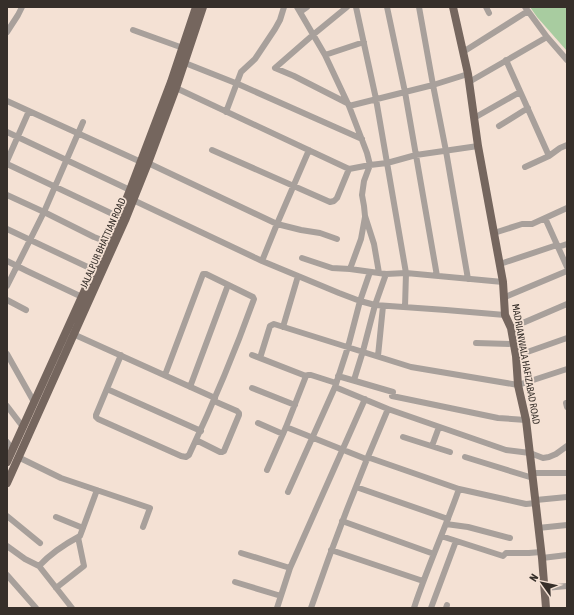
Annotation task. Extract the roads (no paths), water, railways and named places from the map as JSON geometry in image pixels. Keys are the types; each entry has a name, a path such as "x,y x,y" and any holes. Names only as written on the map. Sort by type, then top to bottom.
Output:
{"main road":[{"name":"JALALPUR BHATTIAN ROAD","path":"7,483 133,200 196,7"},
{"name":"JALALPUR BHATTIAN ROAD","path":"7,462 130,190 145,163 176,88 203,7"},
{"name":"MADRIANWALA HAFIZABAD ROAD","path":"453,7 468,78 478,146 500,264 503,282 505,316 511,328 516,356 518,384 526,420 542,555 546,608"}],"street":[{"path":"7,32 22,7"},
{"path":"226,112 242,72 255,59 275,29 280,20 284,7"},
{"path":"307,7 298,10 314,34 325,55 348,105 367,153 370,165 364,181 362,195 365,216 374,244 379,273"},
{"path":"347,7 275,68 294,76 348,105 468,78 506,60 547,37"},
{"path":"356,7 376,99 406,273 405,307"},
{"path":"387,7 405,92 437,276"},
{"path":"419,7 468,279"},
{"path":"463,52 526,9 567,60"},
{"path":"133,30 182,48"},
{"path":"325,55 364,42"},
{"path":"506,60 549,156"},
{"path":"185,63 238,84 362,139"},
{"path":"176,88 349,169 387,163 416,155 478,146"},
{"path":"474,118 520,92"},
{"path":"7,101 277,224 320,233 337,239"},
{"path":"499,126 528,108"},
{"path":"29,111 7,162 55,187 119,217"},
{"path":"7,286 44,212 83,122"},
{"path":"7,132 130,190"},
{"path":"525,167 549,156 567,145"},
{"path":"212,150 330,202 337,198 349,169"},
{"path":"262,261 309,150"},
{"path":"7,195 107,242"},
{"path":"133,200 262,261 339,294 360,301 383,306 505,316"},
{"path":"494,233 522,224 532,224 567,208"},
{"path":"350,269 361,239 365,216"},
{"path":"545,218 567,267"},
{"path":"7,229 94,270"},
{"path":"500,264 567,244"},
{"path":"302,258 332,268 386,274 406,273 503,282"},
{"path":"7,261 82,297"},
{"path":"504,298 567,271"},
{"path":"288,492 336,385 360,301 370,272"},
{"path":"120,355 96,417 186,457 189,455 196,440 238,341 254,299 252,296 206,274 203,274 165,375"},
{"path":"354,380 375,305 386,274"},
{"path":"283,327 298,276"},
{"path":"190,387 228,285"},
{"path":"7,300 26,310"},
{"path":"511,328 567,304"},
{"path":"378,356 383,306"},
{"path":"260,358 270,326 274,324 411,367 518,384 567,369"},
{"path":"73,334 165,375 239,413 222,452 196,440"},
{"path":"516,356 567,338"},
{"path":"476,343 514,344"},
{"path":"7,354 34,402"},
{"path":"252,355 306,376 308,374 311,375 388,409 506,450 530,453 543,458 556,454 567,446"},
{"path":"267,470 306,376"},
{"path":"338,376 393,392 392,396 498,418 526,420"},
{"path":"252,388 295,405"},
{"path":"107,389 200,431"},
{"path":"277,608 290,568 365,399"},
{"path":"7,406 23,427"},
{"path":"311,608 342,521 366,459 388,409"},
{"path":"258,423 283,434"},
{"path":"286,427 366,459 370,458 459,489 526,504 536,501 567,497"},
{"path":"432,446 440,427"},
{"path":"403,437 450,452"},
{"path":"7,442 13,450"},
{"path":"18,457 61,478 150,508 143,527"},
{"path":"465,457 532,475 567,473"},
{"path":"356,486 447,522 510,538"},
{"path":"414,608 459,489"},
{"path":"39,566 48,556 63,545 80,536 97,490"},
{"path":"7,516 40,543"},
{"path":"56,517 83,528"},
{"path":"342,521 434,554"},
{"path":"538,528 567,525"},
{"path":"442,536 503,556 506,553 567,556"},
{"path":"56,588 84,566 78,537"},
{"path":"431,608 456,540"},
{"path":"7,546 25,559 39,566 72,608"},
{"path":"331,550 423,581"},
{"path":"240,553 290,568"},
{"path":"7,575 36,608"},
{"path":"235,582 281,596"},
{"path":"545,588 567,586"}]}
